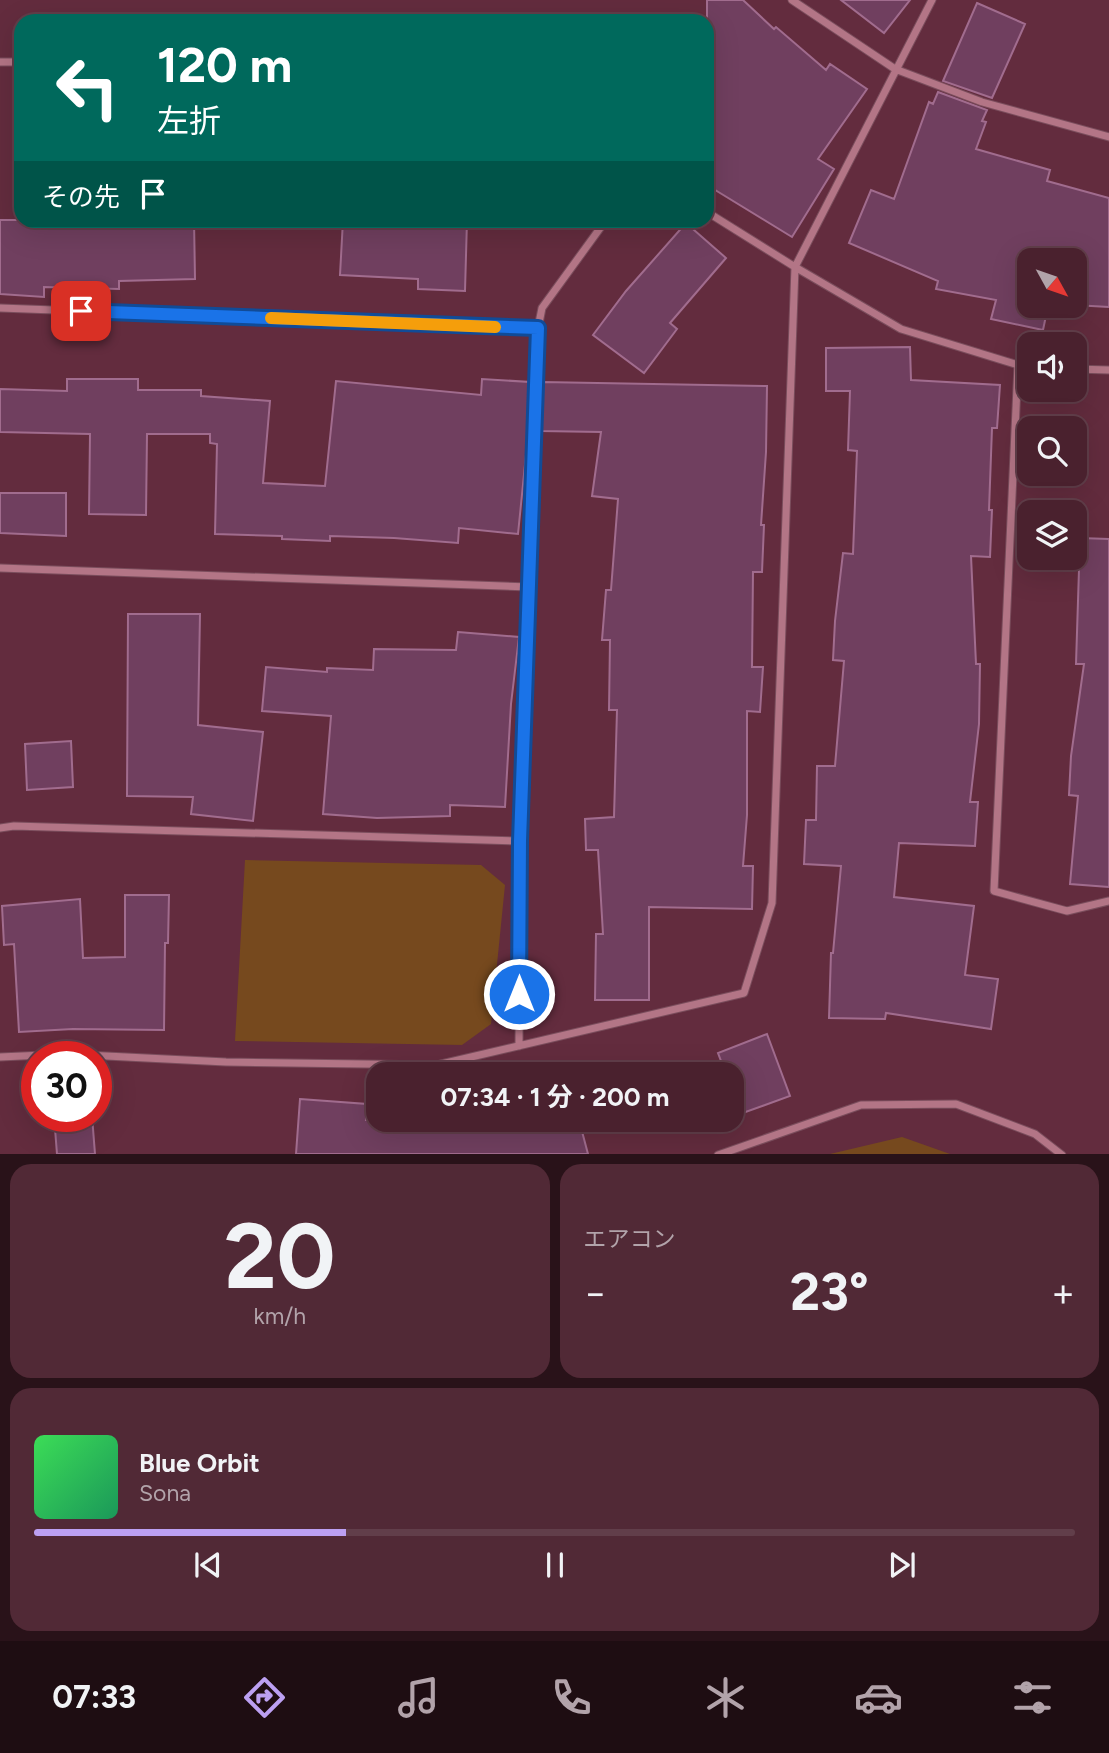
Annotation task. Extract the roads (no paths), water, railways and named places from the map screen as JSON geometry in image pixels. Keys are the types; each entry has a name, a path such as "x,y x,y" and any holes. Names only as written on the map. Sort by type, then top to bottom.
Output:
{"street":[{"path":"792,0 895,69 982,102 1109,137"},
{"path":"0,1057 66,1054 226,1062 437,1065 744,993 772,903 795,267 932,0"},
{"path":"714,216 901,328 1017,365"},
{"path":"519,1045 520,841 538,328 542,308 600,228"},
{"path":"0,308 538,328"},
{"path":"1087,369 1109,370"},
{"path":"1017,386 993,891 1067,911 1109,901"},
{"path":"0,568 529,587"},
{"path":"0,828 520,841"},
{"path":"718,1154 860,1105 956,1104 1035,1134 1062,1154"}]}
